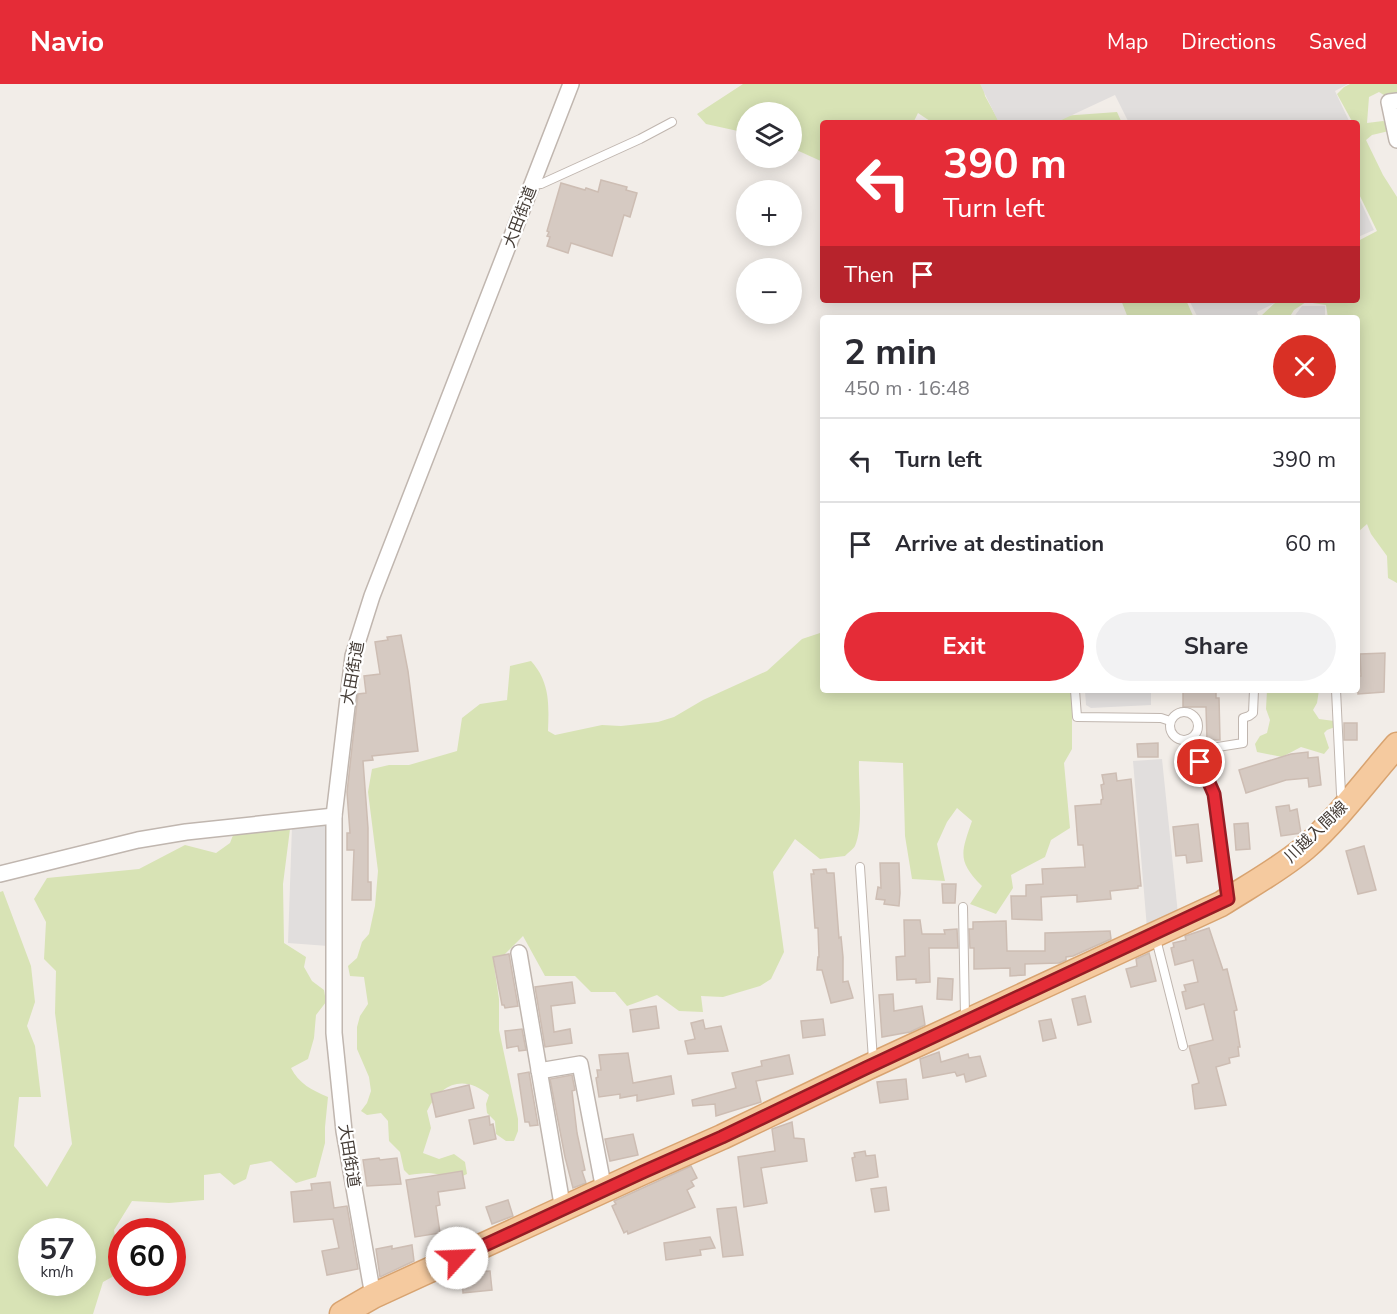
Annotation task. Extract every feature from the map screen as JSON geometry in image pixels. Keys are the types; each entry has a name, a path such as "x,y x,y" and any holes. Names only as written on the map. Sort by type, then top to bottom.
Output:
{"main road":[{"name":"川越入間線","path":"342,1314 373,1296 722,1137 1228,899 1269,875 1306,847 1347,804 1397,745"}],"street":[{"name":"大田街道","path":"373,1296 344,1131 334,1033 334,816 353,656 372,596 571,84"},
{"path":"1397,101 1389,102 1397,140"},
{"path":"0,874 138,840 221,828 334,816"},
{"path":"519,953 562,1210"},
{"path":"539,1071 580,1064 604,1190"}],"lane":[{"path":"532,184 541,184 672,122"},
{"path":"1075,693 1077,717 1161,718 1170,721"},
{"path":"1199,750 1243,743 1243,717 1253,712 1254,693"},
{"path":"1336,693 1341,794 1347,804"},
{"path":"1183,712 1193,716 1197,726 1194,736 1184,740 1174,736 1170,721 1183,712"},
{"path":"1189,739 1199,750 1200,762 1214,794 1228,899"},
{"path":"860,867 873,1064"},
{"path":"963,907 965,1022"},
{"path":"1155,935 1183,1046"}],"green space":[{"path":"743,84 983,84 985,96 998,120 928,120 918,113 914,120 820,120 820,161 802,153 802,102 736,102 736,131 706,124 697,114"},
{"path":"1350,84 1397,84 1397,94 1387,97 1379,92 1369,97 1367,123 1383,121 1388,123 1389,131 1372,135 1366,140 1397,197 1397,583 1388,578 1387,556 1371,534 1367,524 1360,530 1360,315 1328,315 1326,305 1313,303 1360,303 1360,240 1377,231 1360,196 1360,120 1351,120 1337,94"},
{"path":"1117,112 1121,120 1053,120 1062,116"},
{"path":"1122,303 1187,303 1193,315 1127,315"},
{"path":"1275,303 1304,303 1291,315 1262,315"},
{"path":"820,633 820,693 1072,693 1072,749 1064,763 1070,828 1051,840 1045,857 1011,875 1013,888 996,914 970,904 982,886 968,870 963,856 972,821 957,808 947,822 937,844 945,881 912,879 905,836 903,763 859,761 860,816 855,846 845,856 820,859 795,839 773,872 784,952 771,979 760,986 723,997 701,996 703,1012 679,1011 657,995 627,1006 615,992 591,992 575,976 545,976 523,936 494,965 499,999 499,1030 518,1119 518,1131 514,1141 506,1141 496,1134 495,1121 487,1113 486,1104 489,1095 471,1085 462,1083 454,1085 439,1094 427,1111 431,1128 423,1153 439,1159 454,1154 465,1162 467,1174 452,1177 429,1173 409,1175 404,1170 400,1152 389,1141 388,1121 381,1113 367,1115 361,1111 371,1091 369,1077 357,1049 357,1027 360,1016 368,1004 364,977 350,976 348,966 357,958 362,942 369,934 375,906 378,871 368,792 372,769 389,765 409,765 457,751 462,718 480,704 507,700 510,666 531,661 537,669 547,694 548,731 555,735 602,725 621,726 658,722 674,717 703,700 767,671 802,639"},
{"path":"1267,693 1319,693 1313,710 1319,719 1334,721 1335,727 1324,733 1329,748 1324,754 1301,747 1282,757 1257,752 1255,744 1260,736 1267,733 1270,720 1266,709"},
{"path":"283,815 290,829 283,884 284,943 306,957 304,967 312,981 324,990 326,1002 316,1015 314,1038 308,1059 291,1068 302,1082 328,1097 325,1143 316,1177 296,1183 271,1161 250,1165 246,1179 234,1185 220,1173 204,1175 204,1200 169,1203 132,1201 121,1218 108,1218 108,1279 103,1282 93,1314 0,1314 0,892 3,891 31,966 35,1002 27,1026 35,1046 41,1097 19,1097 14,1146 47,1187 72,1144 55,1013 56,971 44,959 46,922 34,899 47,878 139,869 185,845 216,853 230,843 235,830"}],"shaded area":[{"path":"980,84 1348,84 1335,91 1349,120 1128,120 1115,95 1061,120 998,120"},
{"path":"1360,200 1374,230 1360,236"},
{"path":"1190,303 1275,303 1257,312 1258,315 1196,315"},
{"path":"1302,306 1325,306 1325,315 1295,315"},
{"path":"1085,693 1151,693 1151,705 1091,708 1086,705"},
{"path":"1162,759 1178,914 1147,928 1133,761"},
{"path":"329,821 328,946 288,943 292,826"}],"building":[{"path":"601,180 627,187 626,190 637,193 630,217 624,215 612,256 571,243 568,253 547,246 550,237 547,236 549,232 547,231 561,183 598,192"},
{"path":"401,635 418,751 372,756 373,760 363,761 368,828 368,882 371,882 371,900 352,900 354,850 347,850 347,833 350,833 347,792 358,694 366,693 364,676 380,674 375,642"},
{"path":"1385,653 1384,692 1358,694 1360,693 1361,676 1360,654"},
{"path":"1183,693 1216,693 1216,698 1219,698 1220,740 1207,740 1206,707 1183,707"},
{"path":"1344,723 1357,723 1357,740 1344,740"},
{"path":"1158,743 1158,757 1138,757 1137,744"},
{"path":"1308,752 1308,758 1318,757 1321,785 1309,787 1308,778 1286,780 1246,793 1239,770 1291,754"},
{"path":"1116,773 1117,781 1131,779 1141,886 1110,891 1111,899 1077,902 1077,895 1041,897 1042,920 1012,919 1011,896 1026,896 1026,885 1043,884 1042,869 1085,867 1083,845 1078,845 1075,806 1101,804 1103,799 1101,785 1104,784 1102,775"},
{"path":"1289,805 1290,811 1297,809 1301,833 1281,836 1276,807"},
{"path":"1248,823 1250,849 1236,850 1234,824"},
{"path":"1198,824 1202,861 1187,863 1186,855 1176,856 1173,827"},
{"path":"1364,846 1376,890 1358,894 1346,851"},
{"path":"880,863 899,863 899,906 884,904 885,900 876,899 878,887 881,888"},
{"path":"826,869 827,873 834,873 839,938 841,937 843,957 843,982 848,981 853,998 831,1003 822,970 817,970 818,928 815,928 811,874 814,874 813,870"},
{"path":"942,884 956,884 955,903 943,903"},
{"path":"904,920 920,920 922,934 945,934 944,930 957,929 958,948 929,948 930,982 916,983 916,979 897,980 896,957 905,956"},
{"path":"1006,921 1007,951 1045,951 1045,933 1110,931 1111,939 1066,957 1066,960 1059,963 1025,964 1025,975 1010,976 1010,968 974,969 974,948 970,948 969,929 973,929 973,922"},
{"path":"1209,928 1223,970 1227,969 1237,1010 1234,1011 1240,1047 1238,1047 1239,1056 1229,1058 1230,1063 1216,1067 1226,1105 1195,1109 1192,1085 1199,1083 1189,1046 1213,1040 1204,1004 1186,1009 1182,992 1186,991 1184,985 1198,982 1193,960 1175,965 1171,948 1174,947 1173,943 1186,940 1185,936"},
{"path":"1149,953 1156,981 1131,987 1126,969 1137,966 1136,959"},
{"path":"509,954 518,1006 505,1008 502,1005 493,957"},
{"path":"938,978 953,979 952,1000 937,999"},
{"path":"572,982 575,1003 551,1006 554,1032 570,1029 572,1043 545,1047 535,987"},
{"path":"893,994 894,1011 922,1006 925,1025 910,1032 882,1037 879,995"},
{"path":"1085,996 1091,1022 1078,1025 1072,999"},
{"path":"656,1006 659,1028 633,1032 630,1010"},
{"path":"823,1019 825,1035 803,1038 801,1021"},
{"path":"1051,1019 1056,1038 1043,1041 1039,1021"},
{"path":"703,1020 705,1029 721,1026 728,1051 688,1054 685,1041 695,1039 691,1023"},
{"path":"522,1029 526,1050 519,1051 518,1046 507,1048 505,1031"},
{"path":"939,1052 941,1062 968,1054 969,1058 980,1056 986,1076 966,1082 964,1074 957,1076 955,1072 923,1078 920,1059"},
{"path":"628,1053 633,1083 671,1076 674,1094 637,1101 637,1095 620,1098 620,1094 599,1097 596,1078 598,1077 597,1070 601,1070 599,1055"},
{"path":"789,1055 793,1074 756,1081 761,1102 716,1116 715,1104 693,1106 692,1100 736,1088 732,1073 762,1066 761,1061"},
{"path":"529,1072 538,1125 530,1126 529,1122 525,1122 518,1074"},
{"path":"572,1075 577,1133 585,1170 582,1171 586,1183 573,1188 550,1079"},
{"path":"906,1079 908,1099 880,1103 877,1082"},
{"path":"469,1085 474,1108 436,1117 431,1094"},
{"path":"489,1116 496,1139 474,1144 469,1120"},
{"path":"792,1122 794,1138 804,1139 807,1161 761,1168 767,1203 744,1207 738,1157 775,1151 772,1129"},
{"path":"633,1134 638,1155 610,1161 605,1139"},
{"path":"865,1151 866,1156 875,1155 878,1177 856,1181 852,1158 855,1157 854,1153"},
{"path":"379,1158 380,1160 397,1158 401,1184 367,1186 363,1160"},
{"path":"691,1166 697,1178 691,1181 694,1186 687,1190 695,1207 628,1234 627,1231 624,1233 612,1206 616,1204 614,1201"},
{"path":"462,1171 465,1188 438,1192 440,1205 436,1206 440,1233 415,1237 406,1180"},
{"path":"330,1182 334,1208 347,1206 358,1269 327,1275 322,1251 339,1248 333,1219 294,1222 291,1192 312,1190 311,1184"},
{"path":"886,1187 889,1210 875,1212 871,1189"},
{"path":"508,1200 513,1216 492,1224 486,1207"},
{"path":"736,1207 743,1255 723,1257 717,1209"},
{"path":"710,1237 715,1248 700,1250 701,1255 666,1260 664,1243"},
{"path":"412,1245 414,1261 380,1277 376,1249"},
{"path":"490,1271 492,1290 463,1293 462,1273"}],"route":[{"path":"457,1258 1221,904 1228,899 1214,794 1200,762"}]}
